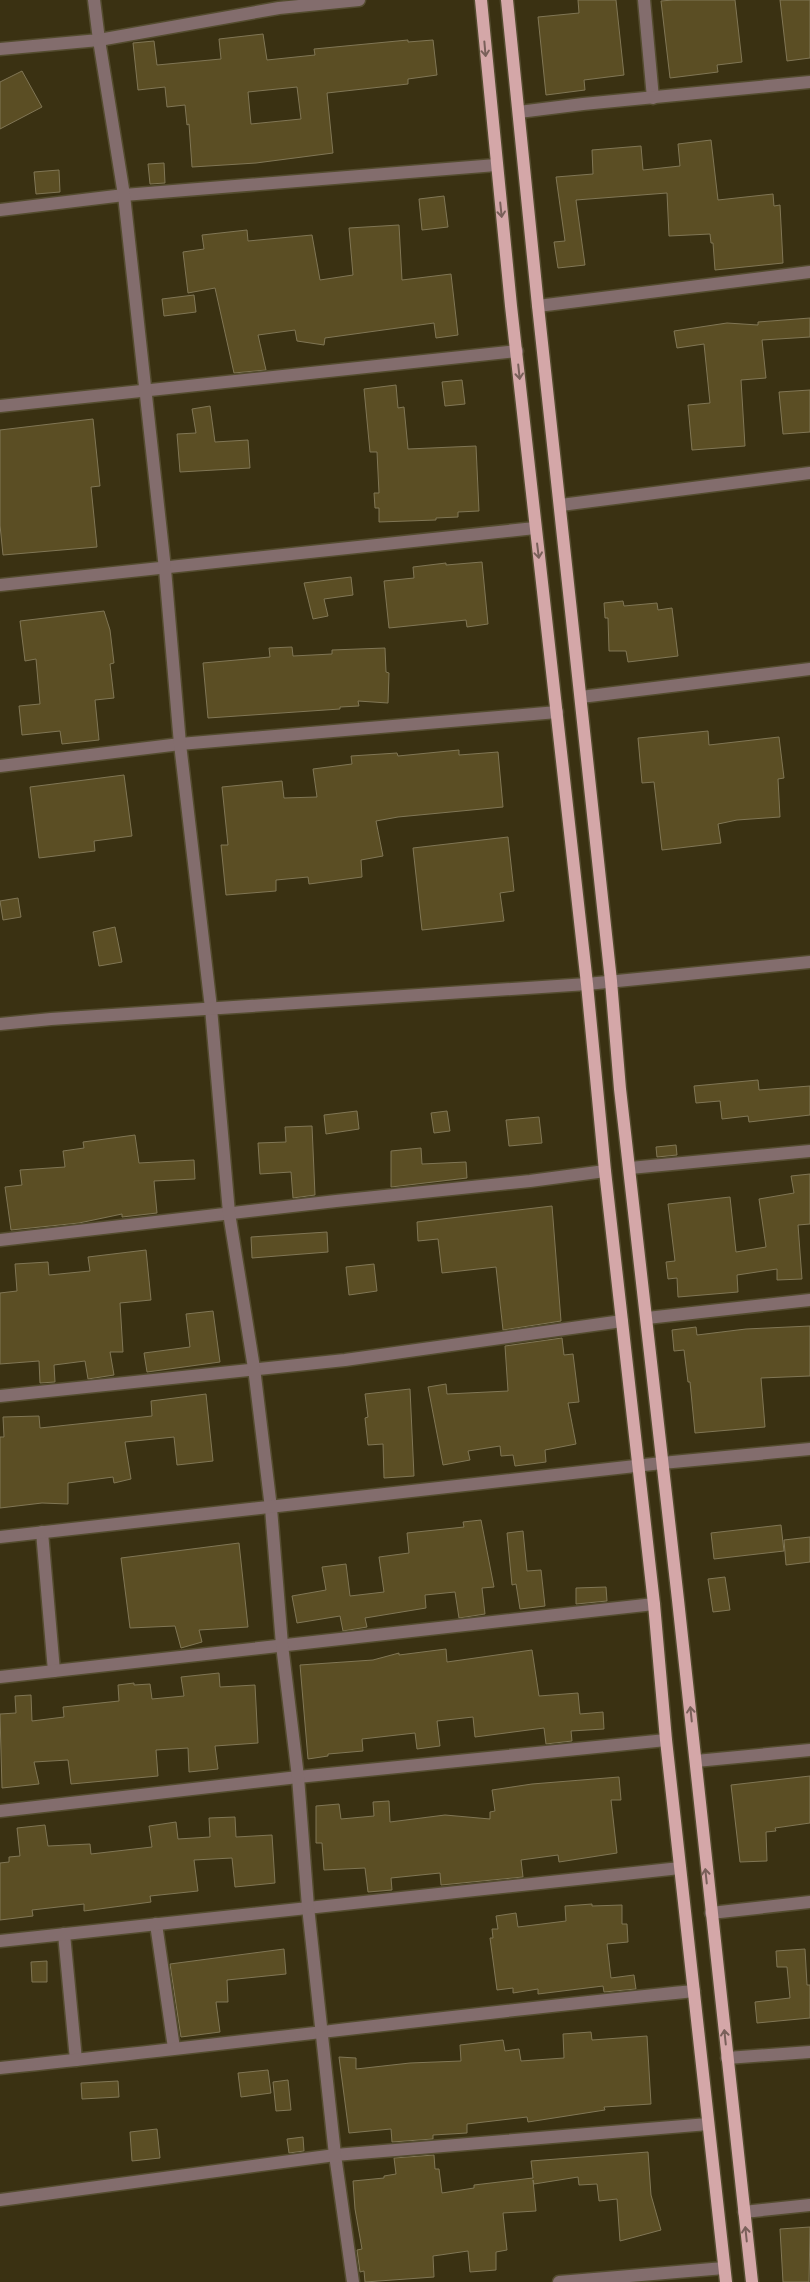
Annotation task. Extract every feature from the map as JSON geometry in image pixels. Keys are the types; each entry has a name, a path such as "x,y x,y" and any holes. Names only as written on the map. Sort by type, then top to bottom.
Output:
{"main road":[{"path":"481,0 496,165 587,984 605,1170 654,1604 666,1740 726,2282"},
{"path":"507,0 611,981 620,1089 647,1318 696,1762 710,1913 752,2282"}],"street":[{"path":"94,0 124,196 165,569 180,744 211,1008 229,1213 254,1368 271,1508 282,1645 298,1777 308,1907 335,2155 353,2282"},
{"path":"0,49 99,40 279,8 359,0"},
{"path":"644,0 653,98"},
{"path":"519,112 810,82"},
{"path":"0,210 124,196 496,165"},
{"path":"538,306 810,272"},
{"path":"0,406 517,351"},
{"path":"561,505 810,473"},
{"path":"0,585 165,569 535,528"},
{"path":"581,697 810,669"},
{"path":"0,766 180,744 557,712"},
{"path":"0,1024 211,1008 587,984 810,962"},
{"path":"630,1168 810,1151"},
{"path":"0,1240 530,1181 605,1170"},
{"path":"647,1318 810,1300"},
{"path":"0,1396 345,1360 622,1321"},
{"path":"0,1537 810,1448"},
{"path":"42,1532 54,1671"},
{"path":"0,1677 654,1604"},
{"path":"0,1811 298,1777 666,1740"},
{"path":"696,1762 810,1750"},
{"path":"0,1941 680,1868"},
{"path":"710,1913 810,1902"},
{"path":"156,1924 174,2048"},
{"path":"64,1934 76,2060"},
{"path":"0,2068 525,2008 694,1991"},
{"path":"727,2058 810,2052"},
{"path":"0,2200 335,2155 708,2124"},
{"path":"744,2212 810,2205"},
{"path":"559,2282 724,2268"}],"building":[{"path":"578,0 616,0 624,75 584,80 585,90 546,95 538,17 579,13"},
{"path":"735,0 742,62 717,65 718,72 670,78 661,1"},
{"path":"780,0 810,0 810,58 787,61"},
{"path":"263,34 267,60 315,55 314,49 408,40 408,42 433,40 437,75 408,79 408,84 327,93 333,153 256,163 192,167 189,124 187,125 185,105 167,107 165,87 138,90 133,43 154,41 157,65 221,59 219,39","holes":["297,87 301,119 251,124 248,92"]},
{"path":"22,71 42,107 0,129 0,82"},
{"path":"711,140 718,200 773,194 774,206 780,205 783,263 715,270 713,243 711,243 710,234 669,236 667,193 576,200 585,265 558,268 554,242 565,241 556,177 593,174 592,150 641,146 643,170 680,166 678,144"},
{"path":"164,163 165,183 150,184 148,164"},
{"path":"59,170 60,192 36,194 34,172"},
{"path":"444,196 448,227 422,230 419,199"},
{"path":"399,225 402,280 451,274 458,335 436,338 434,323 325,338 324,345 297,341 295,330 258,335 266,370 234,373 215,288 188,293 183,252 204,249 202,235 247,230 248,241 312,235 320,280 353,275 349,228"},
{"path":"194,295 196,312 164,316 162,299"},
{"path":"810,318 810,337 762,340 766,378 741,380 745,446 692,450 688,405 710,403 704,344 677,348 674,331 727,323 758,325 758,322"},
{"path":"462,380 465,404 445,406 442,382"},
{"path":"396,385 398,408 404,407 408,449 476,446 479,511 458,512 458,517 436,518 436,520 379,522 379,508 375,508 374,493 379,493 377,452 370,452 364,389"},
{"path":"810,390 810,432 783,434 779,392"},
{"path":"210,406 215,442 248,440 250,468 180,472 177,434 196,433 192,409"},
{"path":"93,419 100,486 91,487 97,547 3,555 0,525 0,430"},
{"path":"482,562 488,624 467,627 466,620 389,628 384,581 414,578 413,567 446,563 446,565"},
{"path":"351,577 353,595 324,599 328,616 313,619 304,583"},
{"path":"623,601 624,606 657,603 658,610 672,608 678,656 628,662 626,651 609,651 608,618 605,618 604,603"},
{"path":"104,611 110,630 114,663 110,664 114,698 95,700 99,740 62,744 60,731 22,735 19,706 40,704 36,659 25,661 20,621"},
{"path":"292,647 293,656 332,654 332,650 385,648 386,672 389,673 388,703 358,701 359,706 340,707 340,709 208,718 203,663 270,657 269,648"},
{"path":"708,731 709,745 779,737 784,778 778,779 780,817 737,820 718,824 721,843 662,850 654,782 642,783 638,738"},
{"path":"459,750 459,755 498,752 503,807 398,817 376,821 383,856 361,860 362,877 309,884 308,877 276,880 276,891 226,895 221,845 228,845 222,787 282,781 284,798 317,797 313,769 352,764 351,756 397,753 398,756"},
{"path":"124,775 132,836 94,841 95,851 39,858 30,787"},
{"path":"508,837 514,891 500,893 504,921 422,930 413,848"},
{"path":"18,898 21,917 3,920 0,901"},
{"path":"115,927 122,962 99,966 93,932"},
{"path":"758,1080 759,1090 810,1086 810,1115 749,1122 748,1116 722,1119 720,1101 696,1103 694,1086"},
{"path":"357,1111 359,1129 326,1134 324,1115"},
{"path":"447,1111 450,1131 434,1133 431,1113"},
{"path":"539,1117 542,1143 509,1146 506,1120"},
{"path":"312,1126 315,1195 293,1198 291,1172 260,1174 258,1143 286,1142 285,1127"},
{"path":"135,1135 139,1163 194,1160 195,1179 154,1181 157,1213 122,1217 122,1214 79,1223 11,1230 5,1187 22,1185 20,1170 65,1167 63,1151 84,1148 83,1142"},
{"path":"676,1145 677,1155 657,1157 656,1147"},
{"path":"421,1148 422,1164 466,1162 467,1178 391,1187 391,1151"},
{"path":"810,1174 810,1224 798,1225 802,1279 777,1280 777,1269 737,1275 738,1292 678,1297 677,1278 668,1279 666,1262 675,1261 668,1204 730,1197 736,1252 766,1247 759,1199 794,1193 791,1176"},
{"path":"552,1206 561,1321 503,1330 496,1267 442,1273 438,1239 418,1241 417,1222"},
{"path":"327,1232 328,1252 252,1258 251,1237"},
{"path":"146,1250 151,1300 120,1303 123,1352 110,1352 114,1375 88,1379 85,1361 54,1365 55,1382 40,1383 39,1361 0,1364 0,1293 17,1291 15,1264 48,1262 49,1275 90,1271 88,1257"},
{"path":"374,1264 377,1291 349,1295 346,1267"},
{"path":"213,1311 220,1362 147,1372 144,1353 190,1347 186,1314"},
{"path":"810,1326 810,1376 761,1378 765,1427 695,1433 690,1382 688,1382 684,1350 674,1351 672,1330 696,1327 697,1335 746,1329"},
{"path":"562,1338 564,1355 573,1354 579,1402 568,1403 576,1444 545,1450 546,1462 515,1466 513,1455 501,1456 500,1446 468,1451 470,1460 443,1465 428,1387 446,1384 447,1394 508,1391 505,1346"},
{"path":"410,1389 414,1476 384,1478 383,1444 368,1445 365,1418 368,1417 365,1394"},
{"path":"206,1394 213,1461 177,1465 174,1437 125,1442 131,1479 114,1483 113,1477 68,1483 68,1504 42,1503 0,1508 0,1437 4,1437 3,1417 39,1416 40,1428 152,1416 151,1401"},
{"path":"481,1520 494,1587 482,1588 485,1614 459,1618 455,1592 425,1595 426,1608 365,1618 367,1627 343,1631 340,1616 297,1623 292,1596 326,1590 322,1567 346,1564 350,1596 384,1592 379,1557 409,1553 407,1533 464,1527 463,1522"},
{"path":"781,1525 784,1551 714,1559 711,1533"},
{"path":"523,1531 527,1571 541,1570 545,1606 520,1609 516,1584 512,1585 507,1533"},
{"path":"810,1537 810,1562 786,1565 784,1540"},
{"path":"239,1543 248,1627 199,1630 202,1642 181,1648 175,1626 130,1628 121,1558"},
{"path":"725,1577 730,1610 713,1612 708,1579"},
{"path":"606,1587 607,1601 576,1604 576,1588"},
{"path":"446,1649 447,1662 532,1650 539,1696 578,1693 580,1714 603,1712 604,1729 571,1731 572,1741 546,1744 544,1728 475,1737 473,1717 437,1721 440,1746 417,1749 415,1733 362,1739 363,1751 328,1754 328,1756 308,1759 300,1665 373,1660 399,1653 399,1655"},
{"path":"219,1673 220,1687 255,1685 258,1743 215,1746 218,1769 189,1772 188,1748 156,1750 158,1776 71,1784 68,1760 34,1762 39,1784 2,1788 0,1714 16,1713 15,1696 31,1695 32,1721 64,1717 63,1707 119,1701 118,1685 150,1684 152,1699 184,1696 181,1677"},
{"path":"810,1776 810,1823 775,1828 776,1831 766,1832 767,1861 740,1862 731,1785"},
{"path":"619,1777 621,1800 611,1800 617,1853 559,1862 558,1855 521,1860 523,1877 441,1885 440,1873 391,1878 392,1890 368,1892 365,1868 324,1870 322,1843 316,1843 316,1806 339,1804 341,1819 374,1816 373,1802 389,1801 390,1822 445,1815 490,1819 490,1812 495,1811 492,1790 532,1784"},
{"path":"235,1817 236,1837 272,1835 275,1883 235,1887 232,1858 194,1860 198,1891 150,1896 151,1902 84,1911 84,1904 32,1910 33,1916 0,1920 0,1863 9,1862 9,1857 20,1856 17,1828 45,1825 48,1846 90,1844 91,1854 152,1847 149,1826 176,1822 178,1839 210,1837 209,1818"},
{"path":"592,1904 592,1906 622,1905 622,1924 627,1924 628,1942 607,1944 611,1978 634,1975 636,1989 604,1992 603,1986 538,1994 538,1989 513,1993 513,1988 497,1990 490,1938 493,1938 492,1929 498,1929 496,1916 516,1913 518,1927 566,1921 565,1906"},
{"path":"284,1949 286,1974 227,1980 228,2002 216,2002 220,2032 181,2037 170,1964"},
{"path":"805,1949 807,1985 810,1985 810,2018 757,2023 755,2002 790,1998 787,1967 777,1967 776,1951"},
{"path":"47,1961 47,1982 32,1982 31,1962"},
{"path":"591,2032 592,2040 647,2036 651,2104 604,2107 605,2110 528,2122 527,2117 467,2124 467,2133 433,2135 433,2139 392,2142 391,2129 349,2133 339,2057 356,2058 356,2069 410,2063 461,2061 460,2045 503,2040 505,2051 519,2049 521,2061 564,2058 563,2034"},
{"path":"268,2070 271,2093 241,2097 238,2073"},
{"path":"288,2080 291,2110 276,2111 273,2082"},
{"path":"118,2081 119,2097 82,2099 81,2083"},
{"path":"157,2129 160,2158 132,2161 130,2132"},
{"path":"303,2137 304,2151 289,2153 287,2139"},
{"path":"648,2152 651,2195 661,2230 620,2241 617,2199 599,2201 597,2184 579,2185 578,2177 534,2184 533,2180 536,2211 503,2213 507,2250 496,2252 496,2270 470,2272 468,2251 433,2256 434,2277 365,2282 364,2271 360,2272 357,2250 362,2249 355,2209 353,2181 384,2178 384,2176 396,2174 394,2158 434,2155 435,2169 439,2169 442,2193 474,2188 474,2185 533,2178 531,2161"},
{"path":"810,2227 809,2282 783,2282 780,2229"}]}
